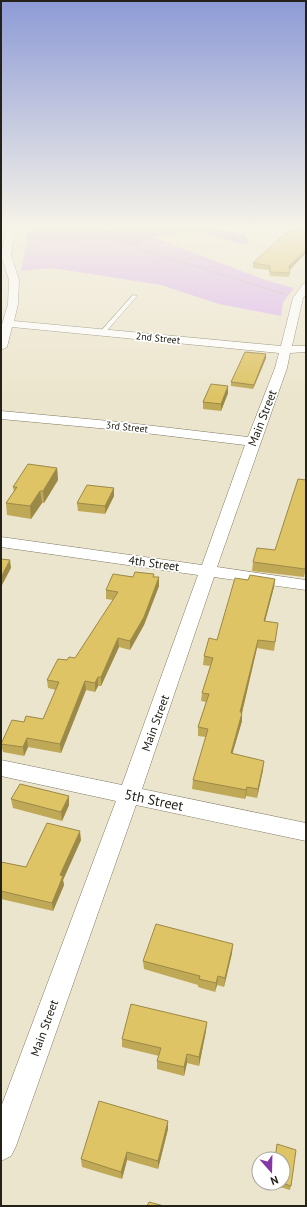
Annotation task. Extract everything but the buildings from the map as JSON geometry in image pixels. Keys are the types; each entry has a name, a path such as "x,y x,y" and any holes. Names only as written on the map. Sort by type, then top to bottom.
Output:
{"street":[{"path":"1,347 14,304 14,284"},
{"name":"Main Street","path":"1,1146 130,794 253,442 287,350 303,294"},
{"name":"2nd Street","path":"9,324 287,350 306,349"},
{"name":"3rd Street","path":"1,416 134,428 253,442"},
{"name":"4th Street","path":"1,542 306,585"},
{"name":"5th Street","path":"1,768 306,832"}],"lane":[{"path":"102,332 135,296"}],"path":[{"path":"252,284 259,287 303,294"}],"shaded area":[{"path":"157,284 280,284 294,288 283,302 281,316 219,304"}]}
